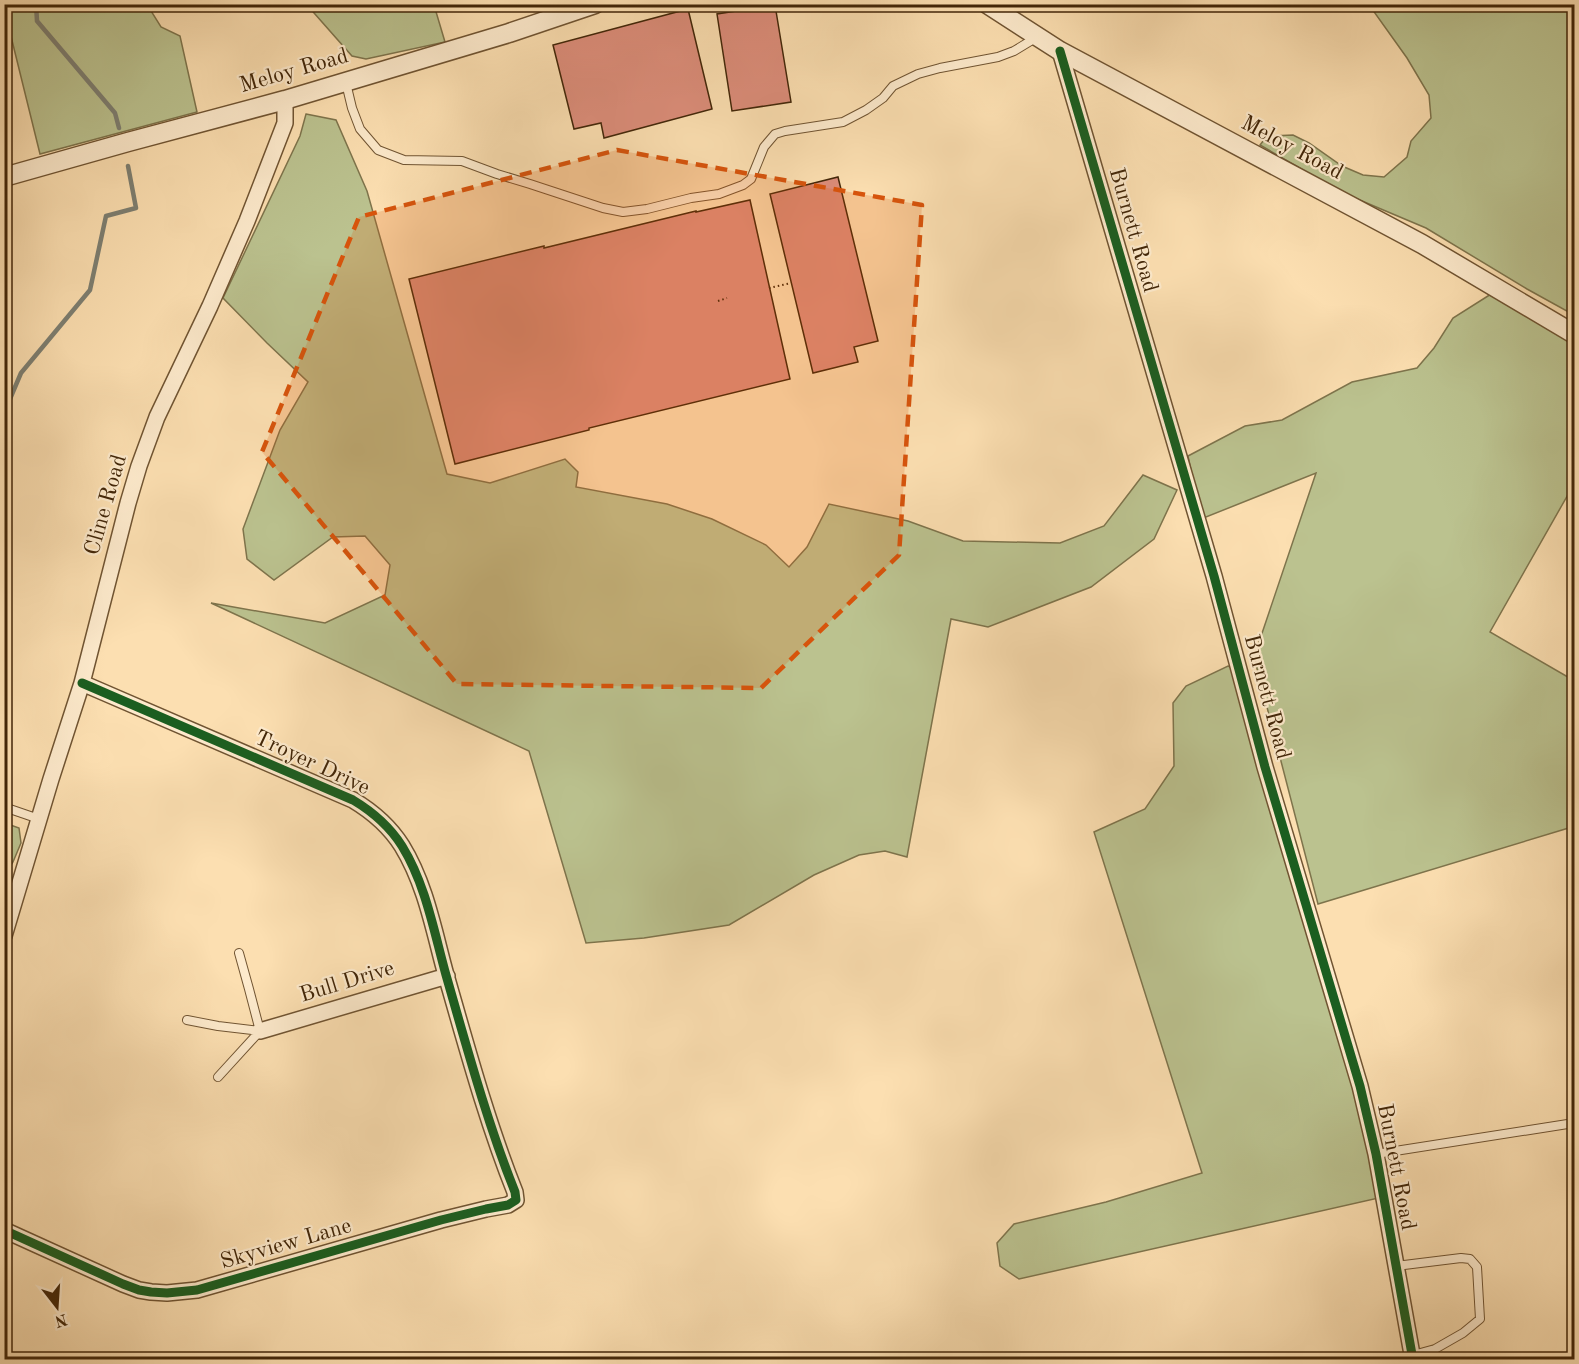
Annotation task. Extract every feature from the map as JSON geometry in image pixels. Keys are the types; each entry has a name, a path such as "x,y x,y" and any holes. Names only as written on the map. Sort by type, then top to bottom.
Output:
{"street":[{"name":"Meloy Road","path":"4,177 285,100 498,37 595,4"},
{"name":"Meloy Road","path":"987,4 1060,51 1422,244 1575,334"},
{"name":"Burnett Road","path":"1060,51 1214,576 1265,767 1360,1086 1376,1154 1413,1357"},
{"name":"Cline Road","path":"4,936 82,683 139,466 157,417 210,306 247,221 285,123 285,100"},
{"name":"Troyer Drive","path":"82,683 353,800 367,808 391,831 411,864 424,894 494,1134"},
{"name":"Bull Drive","path":"260,1031 447,976"},
{"name":"Skyview Lane","path":"4,1230 139,1290 167,1293 197,1290 441,1220 508,1205 516,1200 515,1192 494,1134"}],"lane":[{"path":"346,82 360,129 378,150 404,160 462,160 497,174 603,208 623,212 719,194 743,185 750,179 764,147 775,134 843,122 866,110 883,98 893,86 911,77 940,68 998,57 1038,37"},
{"path":"4,807 39,819"},
{"path":"239,954 260,1031"},
{"path":"187,1020 260,1031"},
{"path":"218,1077 260,1031"},
{"path":"1376,1154 1575,1123"},
{"path":"1396,1266 1461,1258 1470,1259 1477,1268 1480,1319 1463,1333 1435,1349 1413,1357"}],"path":[{"path":"769,288 791,283"},
{"path":"718,301 727,298"}],"highlighted area":[{"path":"617,150 922,205 899,555 761,688 457,684 262,452 359,217"}],"green space":[{"path":"4,5 149,5 161,27 180,36 197,112 40,154"},
{"path":"307,5 434,5 445,42 366,59 352,56"},
{"path":"1371,5 1574,5 1574,315 1426,228 1343,193 1260,145 1267,136 1293,135 1342,166 1363,175 1384,177 1407,157 1411,141 1431,118 1429,95"},
{"path":"306,114 336,120 367,191 447,474 490,483 565,459 578,472 576,487 667,504 712,519 766,545 789,567 807,547 829,504 908,521 963,541 1060,543 1104,526 1143,475 1177,490 1154,539 1091,587 988,627 951,619 907,857 885,851 859,855 814,875 729,925 644,938 586,943 529,751 211,603 325,623 385,595 390,565 365,536 333,537 274,580 247,559 243,529 280,430 308,382 223,298 300,136"},
{"path":"1499,289 1574,334 1574,484 1490,632 1574,679 1574,834 1572,827 1318,904 1254,657 1316,473 1201,519 1188,456 1245,426 1282,420 1352,382 1417,368 1434,348 1453,318"},
{"path":"1228,666 1239,671 1383,1197 1019,1279 1000,1266 997,1243 1014,1224 1106,1202 1202,1173 1094,832 1145,809 1174,766 1173,703 1186,686"},
{"path":"5,823 19,828 21,843 5,875"}],"building":[{"path":"775,5 791,102 732,111 717,14"},
{"path":"688,9 712,109 604,138 601,123 574,129 553,45"},
{"path":"838,177 878,341 854,347 858,362 813,373 770,194"},
{"path":"750,200 790,379 589,428 589,430 455,464 409,279"}],"waterway":[{"path":"36,4 37,21 115,113 119,128"},
{"path":"4,413 21,373 90,290 106,216 136,208 128,166"}],"cycle path":[{"path":"1060,51 1214,576 1265,767 1360,1086 1376,1154 1413,1360"},
{"path":"4,1230 123,1284 139,1290 167,1293 197,1290 441,1220 508,1205 516,1200 478,1085 423,893 410,861 392,832 353,800 82,683"}]}
